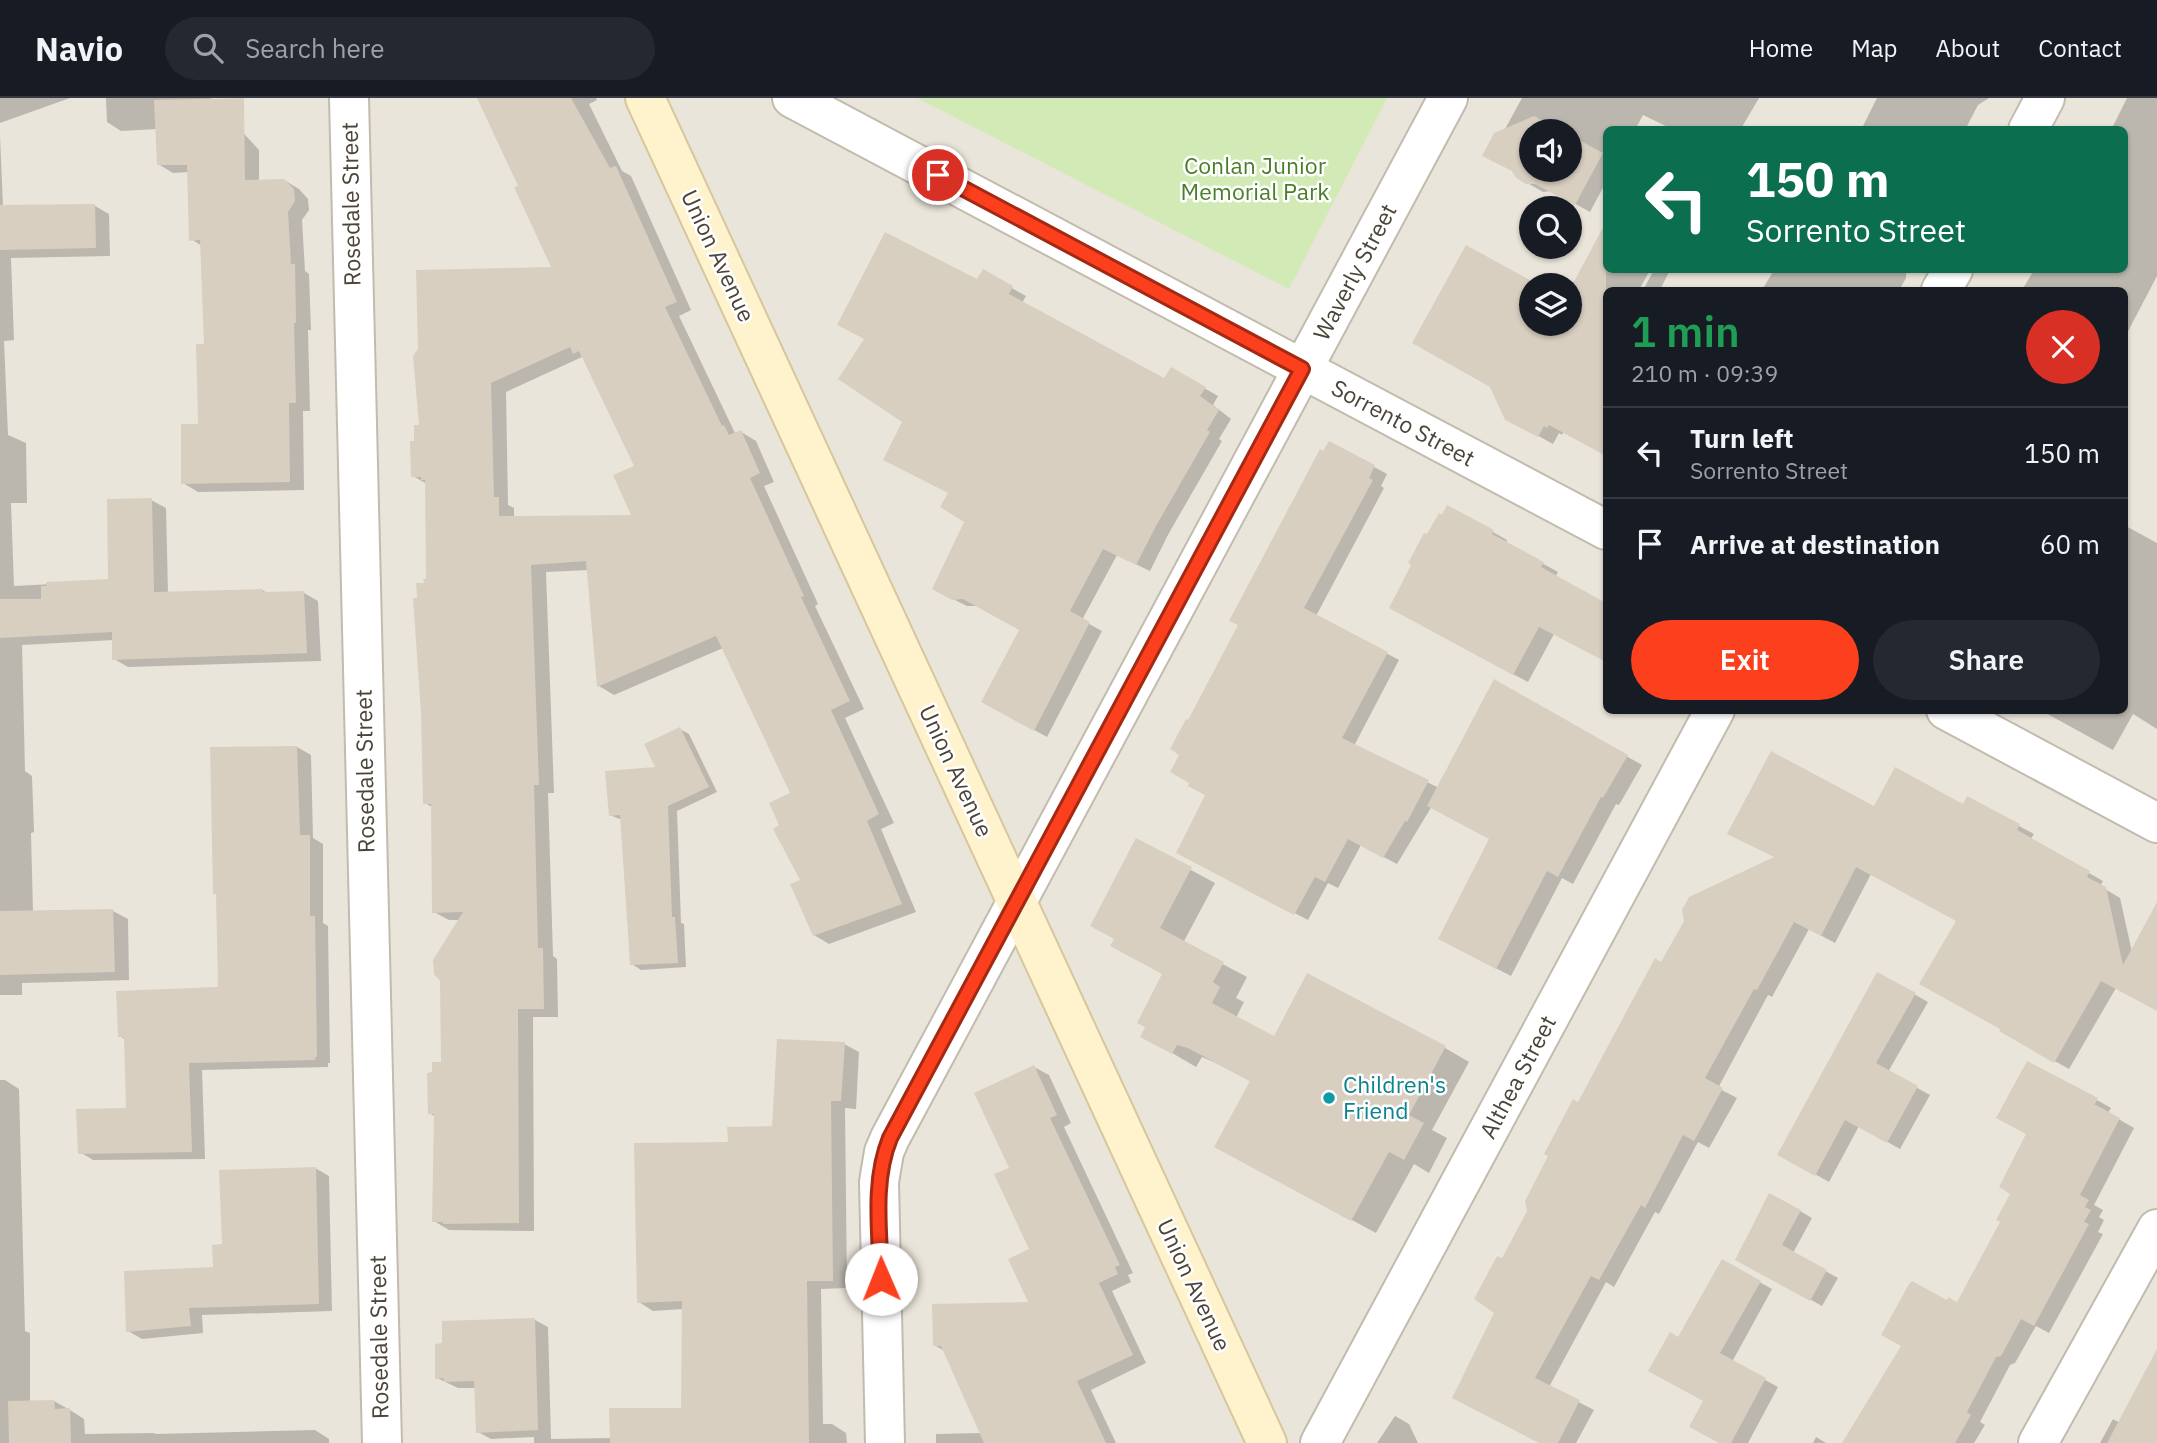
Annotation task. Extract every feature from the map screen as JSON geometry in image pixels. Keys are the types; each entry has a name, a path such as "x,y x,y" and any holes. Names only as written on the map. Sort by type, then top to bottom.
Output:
{"main road":[{"name":"Union Avenue","path":"645,98 1267,1443"}],"street":[{"name":"Rosedale Street","path":"349,98 382,1443"},
{"name":"Sorrento Street","path":"792,98 1603,528"},
{"name":"Waverly Street","path":"885,1443 879,1198 884,1152 1448,98"},
{"path":"2030,126 2045,98"},
{"name":"Althea Street","path":"1320,1443 1713,714"},
{"path":"1953,714 2157,823"},
{"path":"2038,1443 2157,1229"}],"shaded area":[{"path":"0,98 2157,98 2157,1443 0,1443"}],"green space":[{"name":"Conlan Junior Memorial Park","path":"917,98 1387,98 1289,289"}],"building":[{"path":"244,98 245,180 284,179 294,189 295,201 288,212 291,264 295,264 296,323 296,403 289,403 290,482 181,484 181,424 198,424 196,344 204,344 200,240 189,241 187,165 157,165 154,100"},
{"path":"477,98 571,98 610,168 616,166 677,302 665,307 722,426 724,425 729,435 741,430 760,473 750,478 804,596 801,597 850,701 831,710 879,814 867,821 902,904 813,936 790,884 800,880 773,829 779,825 769,803 790,793 716,636 597,687 586,561 531,565 539,785 534,785 538,948 543,948 544,1009 518,1009 519,1223 443,1224 432,1222 434,1114 428,1114 427,1073 432,1072 432,1062 441,1062 440,981 434,974 433,960 463,912 432,913 431,804 423,804 421,713 413,598 417,598 416,583 424,583 423,579 426,579 425,480 411,477 410,441 414,441 414,425 419,425 413,356 418,349 416,270 551,267 514,187 518,186","holes":["570,347 573,354 579,351 634,466 613,475 631,515 499,516 499,497 494,497 491,383"]},
{"path":"1519,122 1519,180 1512,171 1482,156 1494,133"},
{"path":"1582,142 1603,153 1580,196 1558,196 1535,184 1523,182 1582,182"},
{"path":"95,204 96,248 0,250 0,205"},
{"path":"1603,228 1603,273 1606,273 1606,287 1603,287 1603,454 1549,425 1547,428 1544,426 1538,437 1505,420 1490,387 1412,343 1466,245 1519,274 1519,336 1582,336 1582,273 1579,273"},
{"path":"885,232 977,279 983,269 1013,286 1009,294 1164,378 1171,367 1206,387 1200,396 1219,410 1207,430 1210,432 1136,565 1103,549 1070,611 1090,622 1034,731 981,702 1019,630 963,599 952,600 932,589 964,522 940,507 948,493 883,460 902,422 838,379 864,339 837,325"},
{"path":"1329,441 1375,465 1369,478 1373,480 1304,608 1388,652 1342,738 1429,780 1407,822 1405,821 1383,858 1348,839 1325,882 1315,877 1294,915 1176,853 1205,795 1170,772 1179,755 1170,749 1238,625 1229,621 1320,449 1323,451"},
{"path":"152,498 154,592 263,589 263,592 304,591 307,653 112,660 112,632 0,638 0,599 41,599 41,586 46,586 46,582 108,579 107,499"},
{"path":"1447,505 1494,530 1492,534 1544,562 1541,567 1603,601 1603,660 1539,627 1513,675 1389,608 1424,533 1427,534 1439,513 1442,515"},
{"path":"1494,679 1628,755 1603,798 1601,797 1558,877 1547,871 1496,969 1438,939 1489,839 1427,806"},
{"path":"680,727 709,787 668,806 672,917 675,917 678,963 630,965 620,815 609,816 605,771 655,767 644,744"},
{"path":"297,746 300,835 310,835 310,916 315,916 317,1057 315,1060 189,1063 192,1152 78,1154 76,1109 126,1108 124,1037 118,1037 116,991 218,987 210,747"},
{"path":"1771,751 1874,806 1895,767 1963,804 1967,796 2020,824 2017,830 2090,871 2087,877 2106,887 2123,965 2157,902 2157,1011 2101,981 2054,1063 1919,984 1956,921 1856,867 1821,936 1794,922 1705,1078 1723,1088 1694,1141 1683,1135 1645,1208 1641,1205 1599,1280 1591,1276 1535,1378 1580,1400 1558,1443 1539,1443 1452,1398 1494,1313 1474,1299 1497,1256 1502,1258 1527,1211 1525,1201 1548,1156 1544,1154 1573,1099 1578,1102 1655,958 1661,962 1684,921 1682,910 1689,897 1774,857 1727,834"},
{"name":"Children's Friend","path":"1136,838 1192,867 1160,928 1224,962 1213,982 1220,987 1212,1003 1274,1036 1307,973 1446,1046 1409,1115 1424,1123 1404,1160 1389,1152 1351,1221 1214,1147 1250,1081 1188,1048 1177,1045 1172,1054 1140,1037 1145,1027 1137,1023 1162,974 1110,946 1114,939 1090,926"},
{"path":"113,909 115,972 0,975 0,911"},
{"path":"1877,972 1916,993 1876,1063 1918,1086 1887,1143 1845,1120 1815,1176 1777,1155"},
{"path":"777,1039 845,1042 841,1101 831,1101 833,1281 807,1281 809,1443 610,1443 609,1408 681,1408 682,1301 637,1303 634,1143 728,1142 727,1127 772,1126"},
{"path":"2027,1061 2098,1098 2094,1104 2120,1118 2080,1195 2089,1200 2085,1207 2091,1210 2084,1222 2089,1224 2034,1326 2021,1319 2001,1356 1996,1357 1967,1412 1971,1415 1955,1443 1842,1443 1901,1346 1881,1335 1909,1284 1912,1281 1947,1300 1948,1297 1957,1302 2000,1222 1996,1220 2010,1194 1999,1187 2026,1134 1996,1118"},
{"path":"1034,1065 1057,1115 1050,1118 1120,1265 1115,1267 1118,1274 1099,1283 1133,1355 1077,1381 1106,1443 984,1443 941,1346 933,1346 932,1304 1028,1302 1008,1259 1029,1249 994,1174 1009,1168 974,1093"},
{"path":"316,1167 319,1304 189,1308 191,1326 126,1332 124,1271 213,1267 212,1245 222,1244 219,1170"},
{"path":"1769,1193 1801,1210 1782,1245 1827,1270 1810,1301 1735,1260"},
{"path":"1722,1259 1761,1281 1720,1353 1766,1378 1731,1443 1719,1443 1689,1427 1703,1401 1648,1371 1670,1332 1678,1337"},
{"path":"535,1318 538,1430 476,1433 474,1381 443,1382 444,1378 435,1379 435,1344 442,1343 442,1321"},
{"path":"2157,1349 2157,1443 2107,1443"},
{"path":"54,1400 55,1409 70,1408 71,1443 9,1443 8,1401"}],"place":[{"name":"Children's Friend","path":"1329,1098"}],"route":[{"path":"881,1279 879,1182 884,1152 890,1138 1302,369 938,175"}]}
